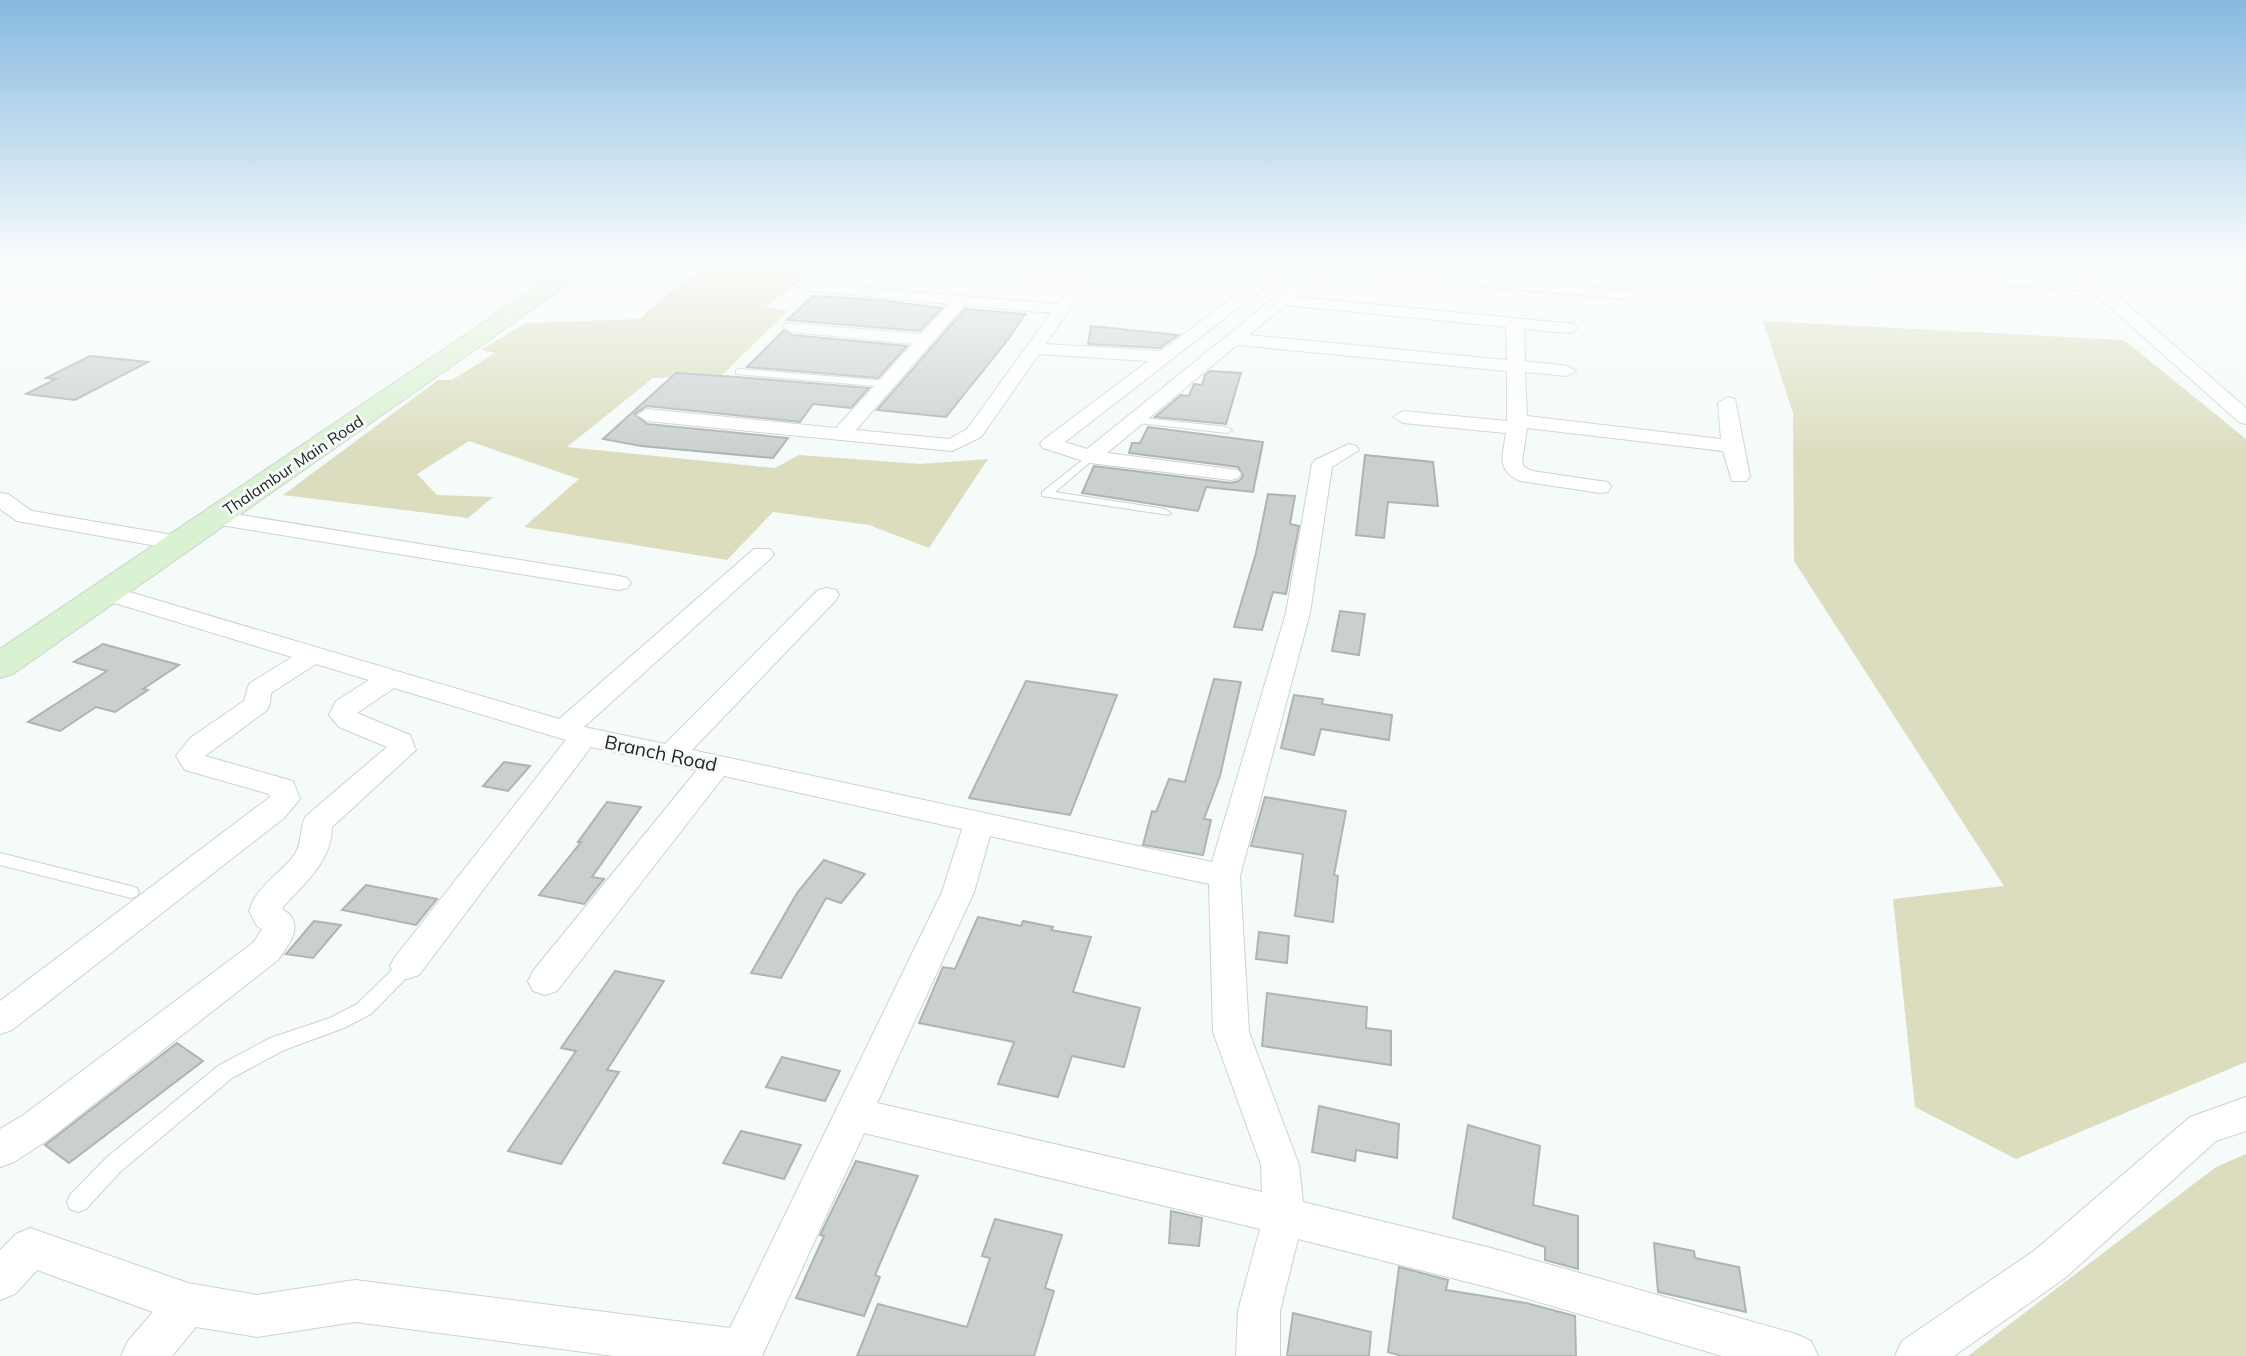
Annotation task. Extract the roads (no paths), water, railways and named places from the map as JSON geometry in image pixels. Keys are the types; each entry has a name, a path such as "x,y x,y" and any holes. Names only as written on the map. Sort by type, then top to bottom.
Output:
{"street":[{"name":"Thalambur Main Road","path":"0,666 495,327"},
{"path":"795,327 924,340"},
{"path":"841,435 936,327"},
{"path":"647,415 952,444 978,430 1049,327"},
{"path":"1205,327 1049,444 1090,457 1231,474"},
{"path":"1215,327 1239,335 1567,371"},
{"path":"1090,457 1248,327"},
{"path":"1515,327 1517,424 1512,462 1515,471 1527,477 1600,487"},
{"path":"1560,327 1568,328"},
{"path":"2142,327 2246,418"},
{"path":"1034,348 1165,357"},
{"path":"1728,403 1732,446 1739,477"},
{"path":"1403,417 1517,424 1732,446"},
{"path":"1258,1356 1259,1311 1284,1216 1280,1165 1231,1032 1224,876 1298,613 1322,464 1349,450"},
{"path":"0,499 25,516 179,543"},
{"path":"216,518 619,583"},
{"path":"407,966 574,733 762,554"},
{"name":"Branch Road","path":"107,593 574,733 1224,876"},
{"path":"671,755 827,595"},
{"path":"0,1020 274,811 285,799 284,788 195,763 190,756 200,744 257,704 258,690 313,655"},
{"path":"317,823 402,750 400,741 349,721 343,715 346,707 390,678"},
{"path":"545,981 717,765"},
{"path":"274,811 317,823"},
{"path":"0,1280 30,1248 188,1304 257,1316 355,1301 741,1354 958,892 972,852 978,822"},
{"path":"0,1150 36,1128 266,951 277,937 279,923 268,917 265,911 269,901 314,853 319,837 317,823"},
{"path":"854,1114 1491,1268 1796,1356"},
{"path":"1917,1356 2050,1264 2203,1129 2246,1114"},
{"path":"143,1356 188,1304"}],"lane":[{"path":"739,372 887,384"},
{"path":"1134,420 1227,430"},
{"path":"1090,457 1046,494 1165,513"},
{"path":"0,859 131,892"},
{"path":"78,1202 113,1165 225,1072 277,1044 337,1023 364,1009 407,966"}]}
